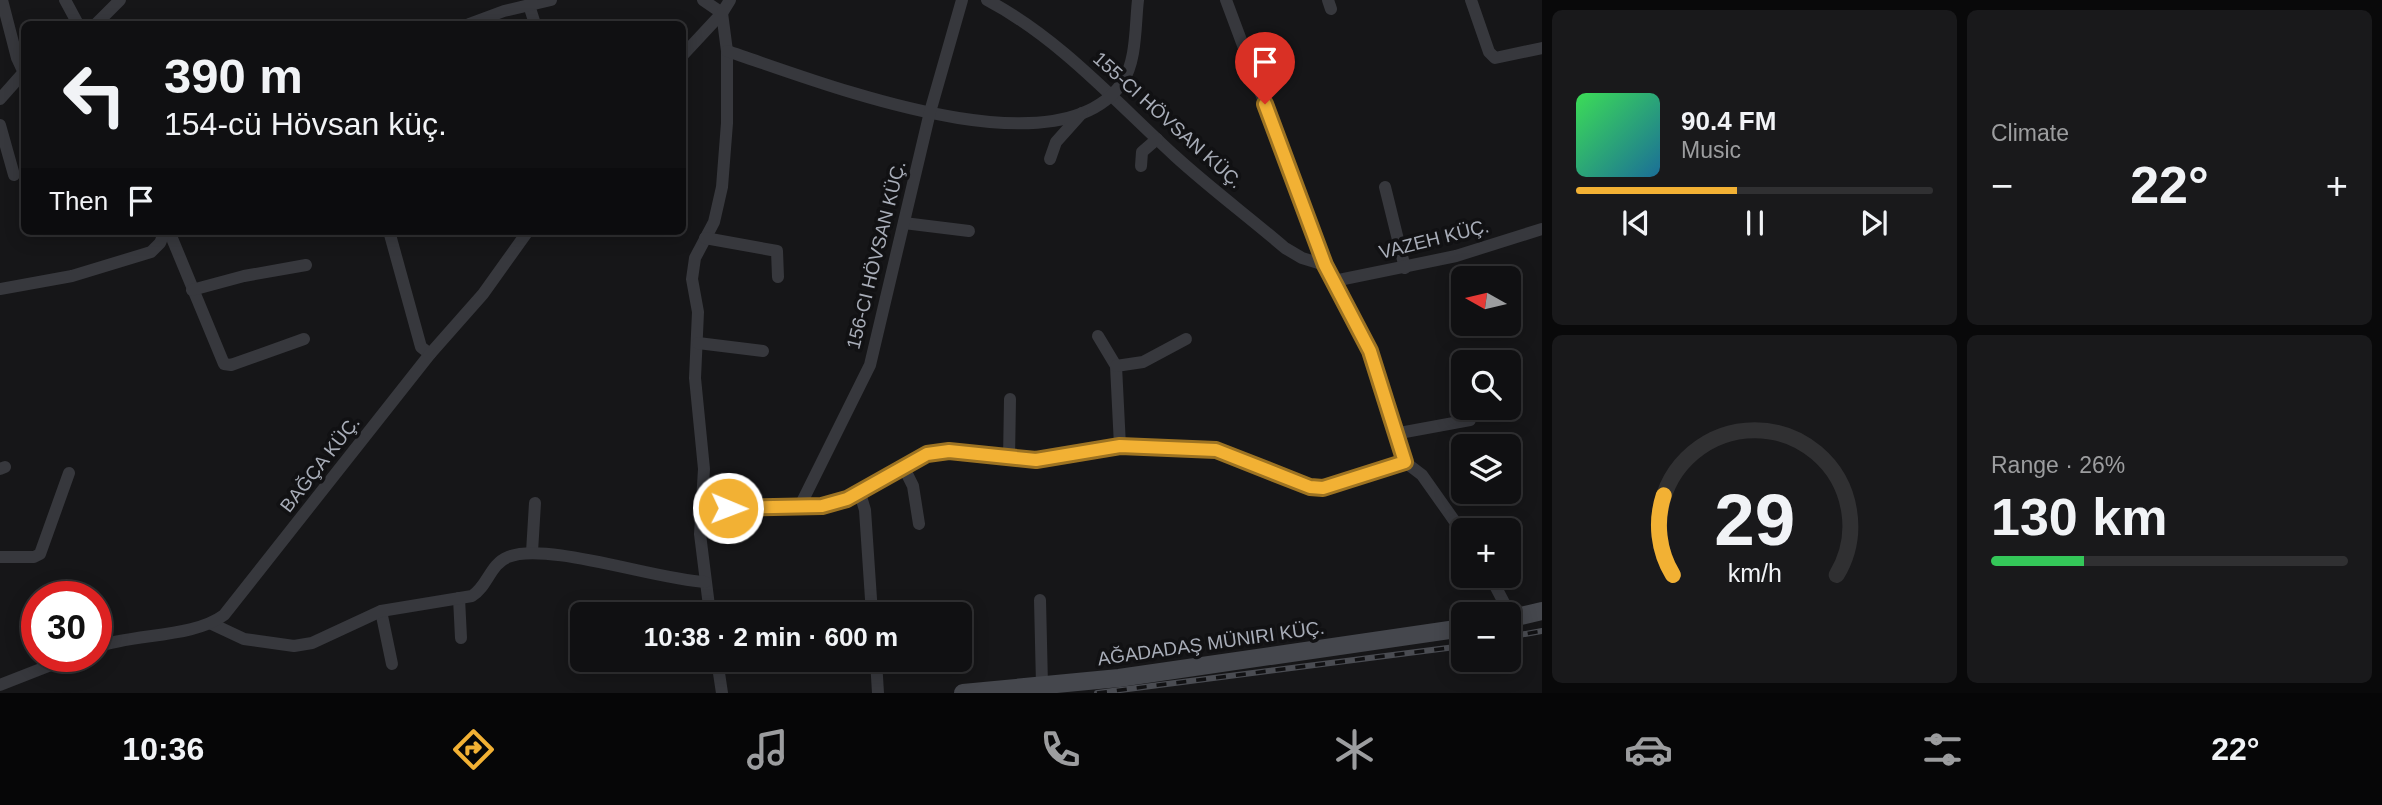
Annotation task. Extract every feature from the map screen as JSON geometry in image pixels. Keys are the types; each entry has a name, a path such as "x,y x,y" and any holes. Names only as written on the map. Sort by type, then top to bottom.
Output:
{"street":[{"path":"2,0 21,66"},
{"path":"65,0 76,21"},
{"path":"99,21 120,0"},
{"path":"478,21 551,0"},
{"path":"704,0 722,13 727,51 727,123 722,187 714,222 695,258 692,279 698,343 695,378 703,451 700,534 708,602"},
{"path":"686,51 722,13 730,0"},
{"path":"799,508 870,365 930,112 962,0"},
{"name":"155-CI HÖVSAN KÜÇ.","path":"987,0 1013,14 1069,57 1157,139 1285,248 1302,258 1325,265"},
{"path":"727,51 810,80 930,112 1002,124 1027,124 1096,108 1122,82 1131,58 1138,0"},
{"path":"1227,0 1325,265 1370,351 1405,462 1422,475 1452,518"},
{"path":"1471,0 1489,52 1495,58 1542,48"},
{"path":"529,5 534,21"},
{"path":"0,99 21,75"},
{"path":"1050,159 1056,142 1083,113"},
{"path":"0,125 14,175"},
{"path":"1141,166 1142,152 1157,139"},
{"path":"1385,187 1405,268"},
{"path":"904,223 969,231"},
{"name":"VAZEH KÜÇ.","path":"1334,281 1456,257 1542,229"},
{"path":"0,289 72,276 150,252 165,235"},
{"path":"169,235 224,364 231,365 304,339"},
{"path":"390,235 421,347 430,354"},
{"name":"BAĞÇA KÜÇ.","path":"212,624 224,615 259,574 430,354 483,294 525,235"},
{"path":"705,238 777,251 778,277"},
{"path":"192,290 244,276 306,265"},
{"path":"1098,336 1116,366 1120,446"},
{"path":"1116,366 1143,362 1186,339"},
{"path":"698,343 762,351"},
{"path":"1009,458 1010,399"},
{"path":"1394,434 1470,420"},
{"path":"701,507 822,506 847,499 927,454 937,452 1036,460 1120,446 1216,450 1310,487 1323,488 1405,462"},
{"path":"904,468 913,486 919,524"},
{"path":"0,556 34,557 40,554 69,473"},
{"path":"859,490 865,510 872,602"},
{"path":"532,552 535,503"},
{"path":"112,643 212,624 244,639 294,646 312,643 381,611 459,598 480,591 497,564 507,557 532,552 613,565 671,580 705,582"},
{"path":"459,598 461,638"},
{"path":"1040,600 1042,685"},
{"path":"381,611 392,664"},
{"path":"1521,616 1542,611"},
{"name":"AĞADADAŞ MÜNIRI KÜÇ.","path":"963,693 1119,678 1451,630"},
{"path":"3,686 36,672"},
{"path":"719,672 722,693"},
{"path":"877,672 878,693"}],"railway":[{"path":"1521,635 1542,631"},
{"path":"1097,693 1451,648"}],"route":[{"path":"728,508 822,506 847,499 869,483 904,468 927,454 949,451 1036,460 1120,446 1198,448 1216,450 1310,487 1323,488 1405,462 1370,351 1325,265 1265,104"}]}
